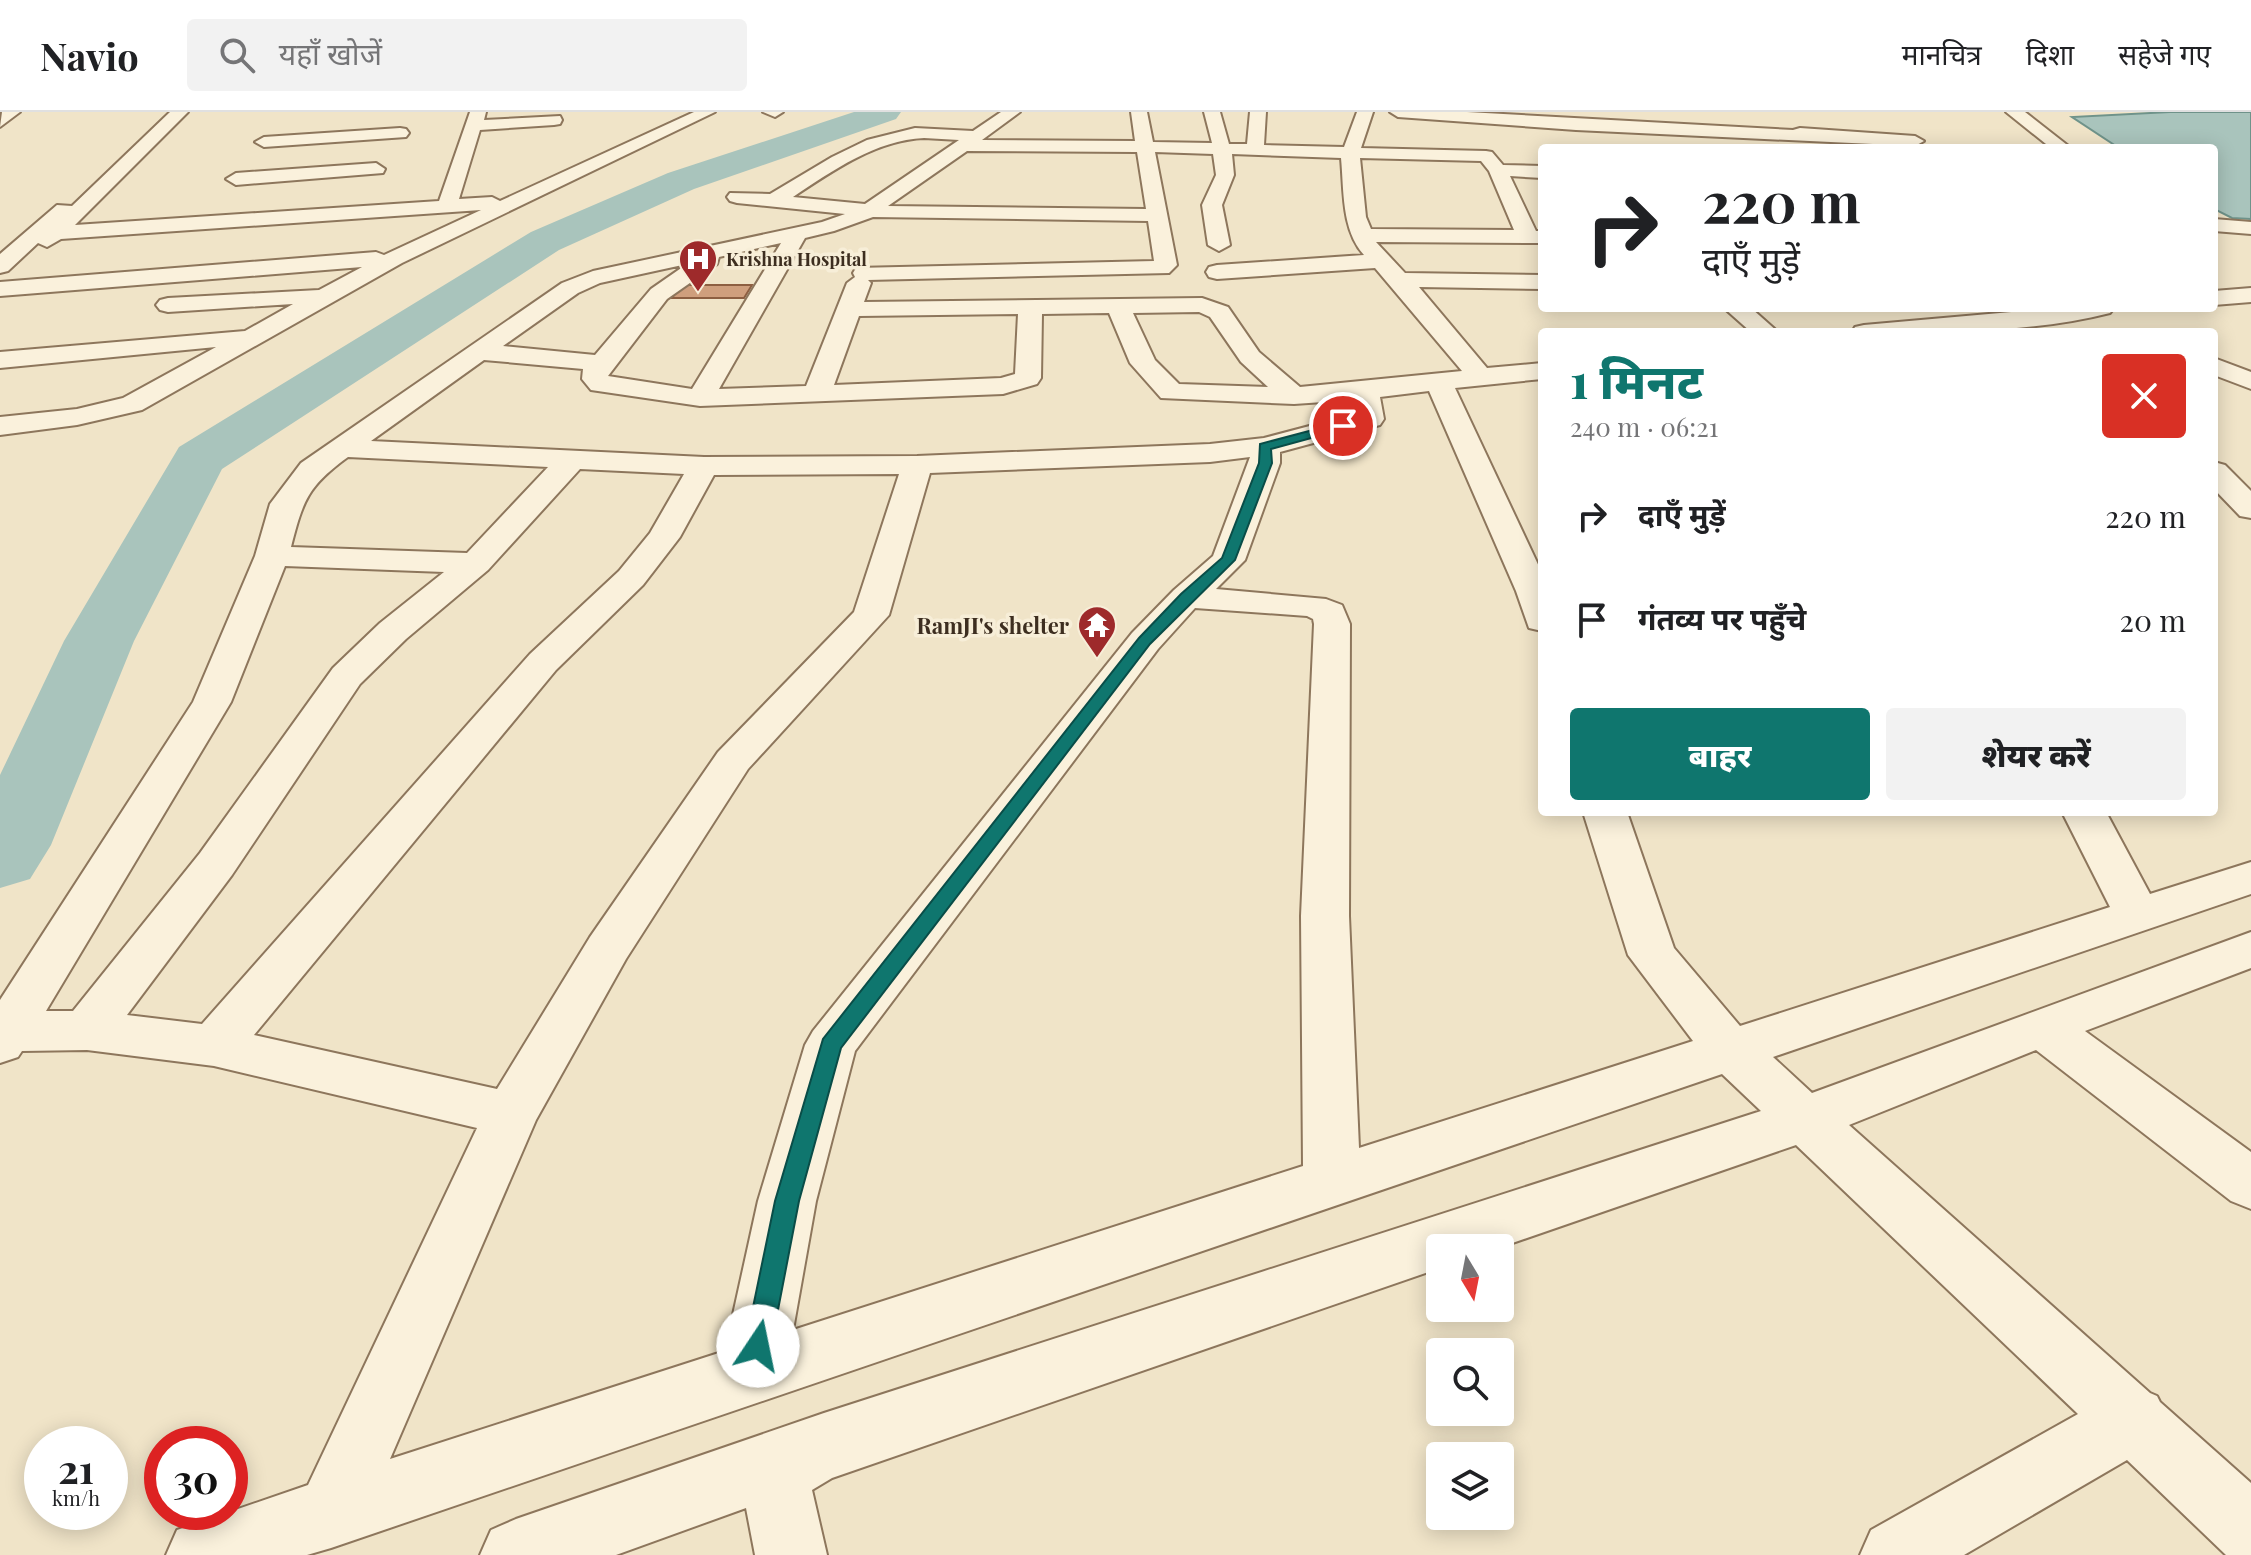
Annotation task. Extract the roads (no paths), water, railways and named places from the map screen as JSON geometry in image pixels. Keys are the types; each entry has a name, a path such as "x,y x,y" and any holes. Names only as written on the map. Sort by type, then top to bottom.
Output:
{"street":[{"path":"0,122 12,112"},
{"path":"0,266 77,197 162,112"},
{"path":"0,289 180,112"},
{"path":"0,426 77,417 132,404 322,296 510,202 550,175 637,132 707,112"},
{"path":"1212,112 1225,175 1212,205 1219,245"},
{"path":"1255,150 1258,112"},
{"path":"1365,112 1350,154 1356,217 1367,246 1418,300 1479,375"},
{"path":"1398,112 1482,143 1538,170"},
{"path":"2014,112 2057,144"},
{"path":"1787,113 1801,139"},
{"path":"361,211 376,169 398,143 409,114"},
{"path":"276,122 231,185 376,169"},
{"path":"447,205 468,132 554,122"},
{"path":"1899,122 1919,144"},
{"path":"775,200 827,165 898,136 923,133 966,151 1140,135 1222,149 1350,154 1482,143 1576,126 1919,144"},
{"path":"1101,165 1140,135"},
{"path":"4,1037 212,702 272,556 286,504 312,469 570,288 593,278 797,234 869,237 1148,271 1166,265 1153,240 1157,215 1146,187 1140,135"},
{"path":"264,142 398,143"},
{"path":"1482,143 1535,237"},
{"path":"817,393 848,309 869,237 966,151"},
{"path":"1069,214 1077,187"},
{"path":"986,215 990,189"},
{"path":"78,212 369,191"},
{"path":"737,197 775,200 869,237 986,215 1157,215"},
{"path":"55,233 510,202"},
{"path":"299,265 334,213"},
{"path":"2218,225 2251,228"},
{"path":"700,398 797,234"},
{"path":"1364,235 1535,237"},
{"path":"717,249 711,257 659,294 594,373 595,379 601,384 700,398 1003,386 1028,378 1030,306"},
{"path":"0,289 394,258"},
{"path":"1217,272 1379,261"},
{"path":"77,417 184,274"},
{"path":"1398,280 1538,282"},
{"path":"2218,298 2251,295"},
{"path":"158,306 322,296"},
{"path":"848,309 1202,305 1219,312 1250,357 1294,396"},
{"path":"1118,306 1143,363 1171,392 1294,396 1538,371"},
{"path":"1741,312 1761,328"},
{"path":"2063,318 2086,312"},
{"path":"1880,328 1928,316 2063,318 2102,328"},
{"path":"0,360 254,336"},
{"path":"480,352 603,363"},
{"path":"2218,368 2251,381"},
{"path":"1438,380 1538,607"},
{"path":"343,448 704,466 917,465 1210,453 1265,447 1370,419 1365,391"},
{"path":"752,1375 787,1201 831,1045 1145,641 1186,597 1228,560 1265,463 1265,447"},
{"path":"87,1030 216,864 346,676 393,631 476,563 573,458"},
{"path":"331,1513 511,1114 607,949 733,761 871,615 917,465"},
{"path":"214,1046 543,662 631,578 664,537 704,466"},
{"path":"2218,475 2251,509"},
{"path":"272,556 476,563"},
{"path":"1186,597 1314,606 1329,613 1332,624 1325,916 1332,1184"},
{"path":"1606,816 1652,955 1731,1051 2251,1530"},
{"path":"2086,816 2138,916"},
{"path":"202,1555 2251,878"},
{"path":"516,1555 824,1447 1803,1120 2251,949"},
{"path":"2042,1027 2251,1184"},
{"path":"4,1037 87,1030 214,1046 511,1114"},
{"path":"1896,1555 2134,1419"},
{"path":"791,1555 774,1474 824,1447"}],"water":[{"path":"2251,112 2251,219 2232,218 2218,211 2218,144 2113,144 2072,117"}],"waterway":[{"path":"0,859 9,845 99,641 199,459 545,241 681,181 885,112"}],"place":[{"name":"Krishna Hospital","path":"698,293"},
{"name":"RamJI's shelter","path":"1097,659"}]}
